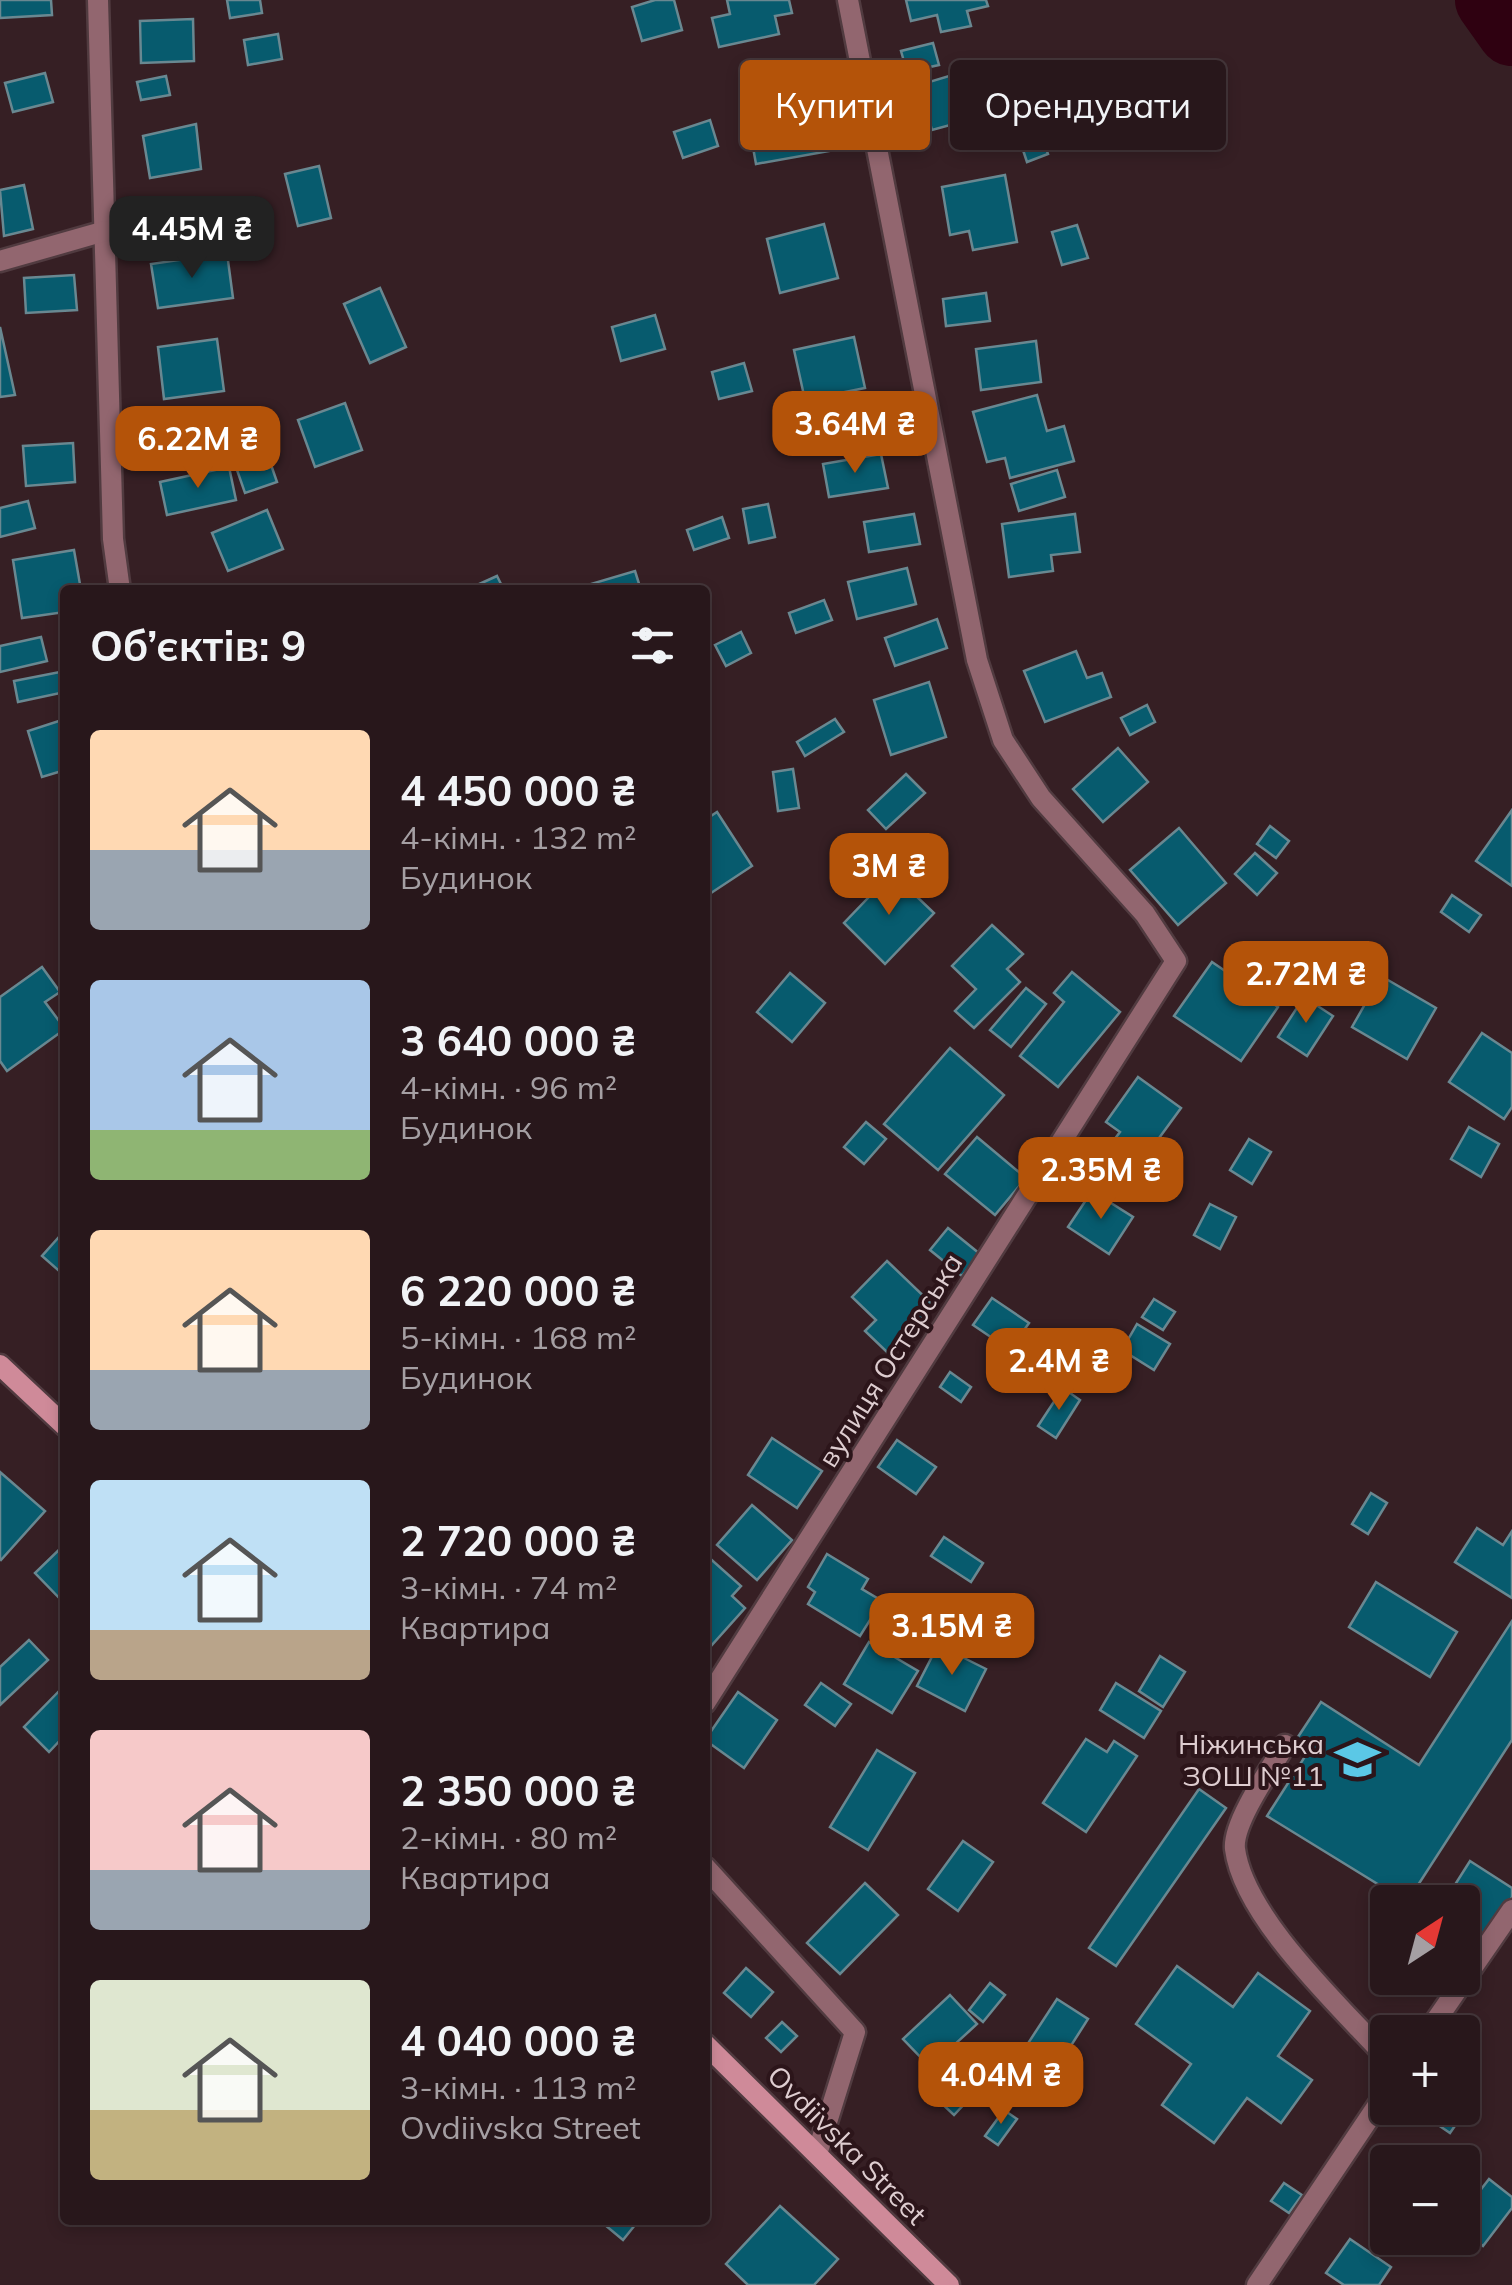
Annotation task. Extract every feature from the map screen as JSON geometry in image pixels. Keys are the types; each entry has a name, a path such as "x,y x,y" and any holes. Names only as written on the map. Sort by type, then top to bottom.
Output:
{"main road":[{"path":"0,1364 60,1421"},
{"name":"Ovdiivska Street","path":"710,2049 950,2285"}],"street":[{"path":"98,0 113,539 119,585"},
{"name":"вулиця Остерська","path":"710,1695 1176,961 1145,914 1041,798 1003,740 977,660 848,0"},
{"path":"0,261 105,231"},
{"path":"1284,1746 1246,1810 1234,1846 1251,1892 1273,1931 1370,2039"},
{"path":"710,1872 855,2032 817,2154"},
{"path":"1440,2015 1512,1910"},
{"path":"1257,2285 1370,2117"}],"building":[{"path":"0,0 51,0 52,15 0,18"},
{"path":"227,0 260,0 262,13 230,18"},
{"path":"655,0 674,0 682,30 642,41 632,7"},
{"path":"727,0 789,0 792,13 775,16 779,34 719,47 712,18 730,14"},
{"path":"906,0 986,0 988,6 967,11 971,26 941,32 937,15 911,21"},
{"path":"193,19 194,61 141,63 140,21"},
{"path":"278,34 282,59 248,65 244,40"},
{"path":"933,43 939,65 930,67 930,60 904,60 901,51"},
{"path":"45,73 53,102 13,112 5,83"},
{"path":"166,76 170,95 141,100 137,82"},
{"path":"950,76 950,125 932,130 930,123 930,82"},
{"path":"710,120 718,146 683,158 674,132"},
{"path":"196,124 201,169 150,178 143,136"},
{"path":"753,150 829,151 756,164"},
{"path":"1023,150 1047,150 1048,154 1027,162"},
{"path":"319,166 331,218 298,226 285,174"},
{"path":"1005,175 1017,242 973,250 969,231 950,235 942,187"},
{"path":"24,185 33,229 4,236 0,190"},
{"path":"824,224 838,278 780,293 767,239"},
{"path":"1077,225 1088,258 1062,265 1052,232"},
{"path":"227,253 233,298 158,308 151,264"},
{"path":"74,275 77,310 26,313 24,278"},
{"path":"380,288 406,347 370,363 344,304"},
{"path":"986,293 990,321 946,326 943,299"},
{"path":"655,315 665,349 621,361 612,327"},
{"path":"0,327 15,395 0,397"},
{"path":"854,337 865,388 805,400 794,350"},
{"path":"217,339 224,391 164,399 158,347"},
{"path":"1036,341 1041,382 981,390 976,349"},
{"path":"744,363 752,391 719,399 712,372"},
{"path":"1037,395 1047,431 1064,426 1074,461 1010,478 1005,458 987,462 973,412"},
{"path":"345,403 362,450 315,467 298,420"},
{"path":"893,406 897,428 866,435 862,413"},
{"path":"201,420 209,458 161,469 153,430"},
{"path":"73,443 75,482 26,486 23,446"},
{"path":"881,454 888,488 829,497 823,464"},
{"path":"269,459 277,482 245,493 237,470"},
{"path":"229,467 236,500 167,515 160,482"},
{"path":"1057,470 1065,497 1019,511 1011,484"},
{"path":"28,501 35,528 0,537 0,508"},
{"path":"768,504 775,537 749,543 743,509"},
{"path":"267,510 283,549 228,571 212,533"},
{"path":"914,514 920,544 869,552 864,522"},
{"path":"1075,514 1080,552 1051,555 1053,571 1009,577 1002,524"},
{"path":"722,517 729,538 694,550 687,530"},
{"path":"74,550 80,585 60,585 60,613 22,618 13,560"},
{"path":"907,568 916,604 857,619 848,582"},
{"path":"635,571 639,585 587,585"},
{"path":"497,576 502,585 477,585"},
{"path":"824,600 832,620 796,633 789,613"},
{"path":"937,619 947,648 895,666 885,638"},
{"path":"741,632 751,653 726,666 715,645"},
{"path":"41,637 47,661 0,672 0,646"},
{"path":"1076,651 1087,678 1102,673 1111,697 1045,722 1024,671"},
{"path":"60,672 60,693 18,702 14,681"},
{"path":"929,682 946,737 891,755 874,700"},
{"path":"1147,705 1155,722 1130,735 1121,718"},
{"path":"835,719 844,732 805,756 797,742"},
{"path":"60,721 60,772 42,777 28,731"},
{"path":"1118,748 1148,782 1103,822 1073,789"},
{"path":"793,769 799,808 778,811 773,772"},
{"path":"906,774 925,793 886,829 868,810"},
{"path":"1512,810 1512,886 1476,861"},
{"path":"717,812 752,866 710,894 710,817"},
{"path":"1270,826 1289,841 1276,858 1257,844"},
{"path":"1179,828 1226,883 1178,925 1130,870"},
{"path":"1255,853 1277,873 1257,895 1235,874"},
{"path":"892,873 934,913 885,964 844,923"},
{"path":"1452,895 1481,915 1469,932 1441,912"},
{"path":"992,925 1023,954 1007,969 1020,982 974,1028 955,1011 976,989 952,966"},
{"path":"1212,962 1278,1007 1241,1061 1174,1016"},
{"path":"42,967 60,992 45,1002 60,1022 60,1033 7,1071 0,1061 0,997"},
{"path":"1072,972 1120,1012 1058,1087 1020,1056 1064,1002 1054,993"},
{"path":"790,973 825,1003 792,1042 757,1012"},
{"path":"1381,976 1436,1008 1407,1059 1352,1027"},
{"path":"1026,988 1046,1004 1011,1047 990,1030"},
{"path":"1304,997 1333,1016 1307,1056 1278,1037"},
{"path":"1482,1033 1512,1053 1512,1107 1504,1119 1449,1082"},
{"path":"950,1048 1004,1095 938,1170 884,1124"},
{"path":"1138,1077 1181,1108 1154,1145 1176,1160 1162,1180 1111,1144 1120,1132 1106,1122"},
{"path":"866,1122 886,1139 864,1164 844,1147"},
{"path":"1469,1127 1499,1144 1481,1177 1451,1159"},
{"path":"977,1137 1026,1178 995,1215 945,1174"},
{"path":"1249,1139 1271,1152 1252,1184 1230,1170"},
{"path":"1092,1191 1133,1217 1109,1254 1068,1227"},
{"path":"1210,1204 1236,1217 1220,1249 1194,1235"},
{"path":"948,1228 980,1254 962,1276 930,1250"},
{"path":"58,1238 60,1240 60,1272 42,1256"},
{"path":"887,1261 934,1306 888,1353 865,1331 876,1320 852,1297"},
{"path":"992,1298 1029,1323 1010,1350 973,1325"},
{"path":"1154,1299 1175,1312 1163,1330 1142,1317"},
{"path":"1137,1324 1170,1344 1154,1370 1122,1350"},
{"path":"950,1372 971,1387 961,1402 940,1387"},
{"path":"1063,1388 1080,1400 1056,1438 1038,1426"},
{"path":"772,1438 822,1471 797,1508 748,1475"},
{"path":"897,1440 936,1467 916,1494 878,1467"},
{"path":"0,1472 45,1511 1,1560 0,1559"},
{"path":"1371,1493 1387,1503 1368,1534 1352,1524"},
{"path":"752,1505 792,1540 757,1580 717,1545"},
{"path":"1477,1528 1503,1545 1512,1531 1512,1598 1455,1562"},
{"path":"944,1537 983,1563 971,1582 931,1556"},
{"path":"60,1549 60,1599 35,1573"},
{"path":"827,1554 868,1579 862,1589 882,1601 860,1636 808,1604 815,1592 808,1587"},
{"path":"710,1558 741,1586 732,1596 745,1608 711,1646"},
{"path":"1376,1582 1457,1632 1430,1677 1349,1627"},
{"name":"Ніжинська ЗОШ №11","path":"1512,1621 1512,1740 1418,1885 1379,1885 1267,1816 1306,1755 1292,1746 1321,1702 1419,1765"},
{"path":"29,1640 48,1660 0,1705 0,1667"},
{"path":"869,1642 918,1671 892,1713 844,1684"},
{"path":"938,1645 986,1669 965,1711 917,1686"},
{"path":"1160,1656 1185,1672 1163,1707 1139,1691"},
{"path":"821,1683 851,1704 835,1726 805,1705"},
{"path":"1116,1683 1161,1711 1144,1738 1100,1710"},
{"path":"60,1690 60,1740 49,1752 24,1727"},
{"path":"738,1692 777,1720 744,1768 710,1744 710,1733"},
{"path":"1086,1739 1107,1752 1114,1741 1137,1756 1086,1832 1043,1803"},
{"path":"877,1750 915,1773 868,1850 830,1827"},
{"path":"1199,1789 1226,1808 1116,1966 1089,1948"},
{"path":"963,1841 993,1862 958,1911 928,1889"},
{"path":"1470,1861 1512,1888 1512,1897 1480,1948 1480,1885 1455,1885"},
{"path":"865,1883 898,1915 840,1974 807,1943"},
{"path":"1177,1966 1233,2007 1258,1973 1310,2011 1278,2056 1312,2080 1281,2123 1247,2098 1214,2143 1162,2105 1191,2064 1136,2024"},
{"path":"746,1968 773,1992 751,2017 724,1993"},
{"path":"990,1983 1005,1995 983,2022 969,2010"},
{"path":"950,1995 977,2024 930,2067 903,2039"},
{"path":"1057,1999 1088,2019 1040,2094 1008,2074"},
{"path":"782,2022 797,2036 781,2052 766,2038"},
{"path":"954,2085 969,2099 954,2115 939,2101"},
{"path":"1004,2110 1017,2119 998,2145 985,2136"},
{"path":"1438,2125 1456,2125 1450,2133"},
{"path":"1489,2179 1512,2197 1512,2208 1483,2246 1480,2244 1480,2191"},
{"path":"1284,2183 1302,2195 1289,2213 1271,2201"},
{"path":"780,2206 838,2259 814,2285 748,2285 726,2264"},
{"path":"605,2225 635,2225 623,2240"},
{"path":"1350,2239 1391,2267 1379,2285 1344,2285 1326,2273"}],"waterway":[{"path":"1490,0 1512,31"}],"place":[{"name":"Ніжинська ЗОШ №11","path":"1357,1760"}]}
